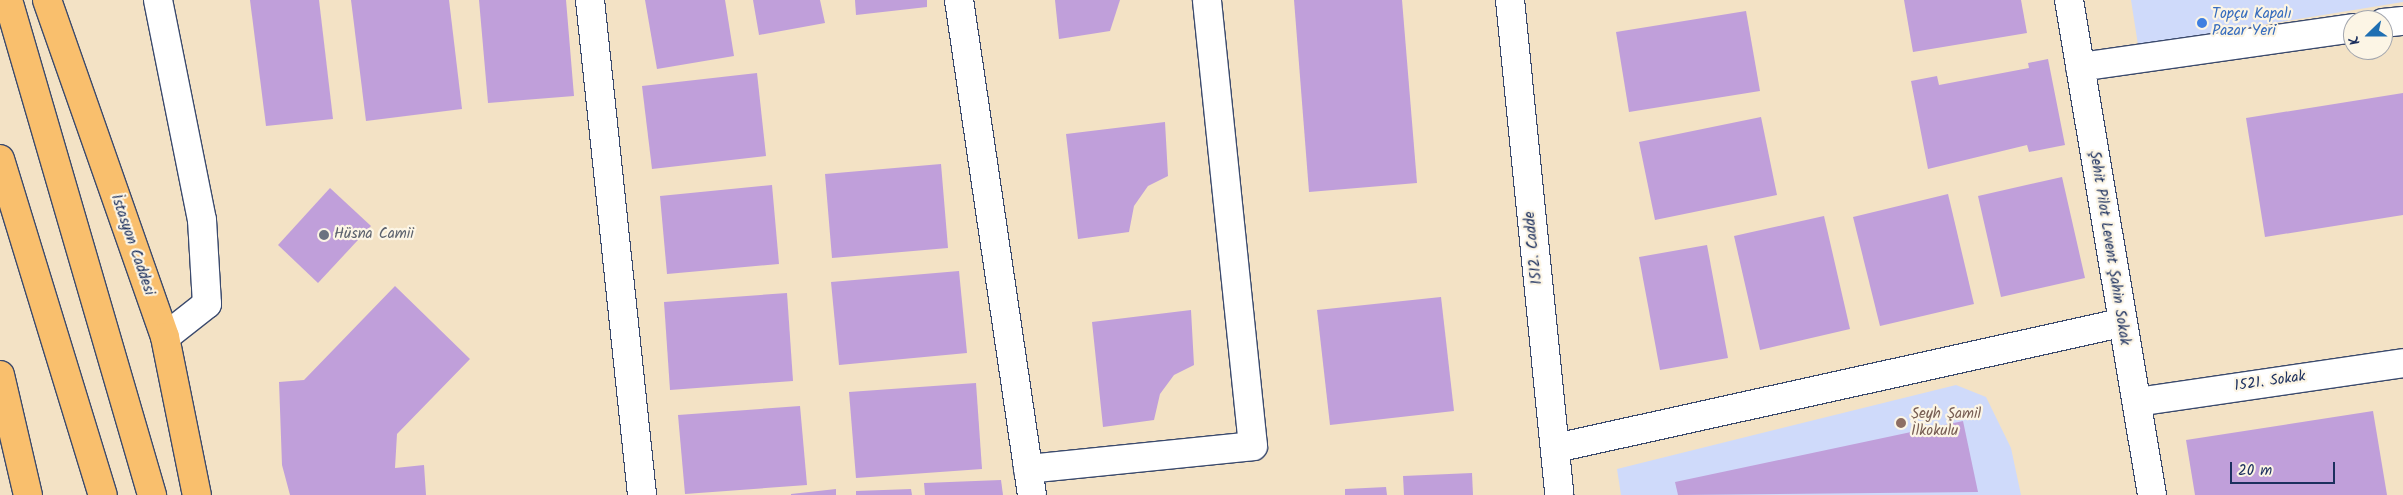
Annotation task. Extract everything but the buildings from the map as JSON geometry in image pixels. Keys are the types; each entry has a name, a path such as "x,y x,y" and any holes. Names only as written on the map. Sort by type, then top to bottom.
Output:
{"main road":[{"path":"8,0 152,495"},
{"name":"İstasyon Caddesi","path":"47,0 165,337 197,495"},
{"path":"0,160 104,495"},
{"path":"0,375 28,495"}],"street":[{"path":"158,0 202,220 207,304 165,337"},
{"path":"590,0 642,495"},
{"path":"959,0 1030,482 1253,446 1207,0"},
{"name":"1512. Cadde","path":"1510,0 1560,495"},
{"name":"Şehit Pilot Levent Şahin Sokak","path":"2069,0 2121,323 2137,402 2152,495"},
{"path":"2080,67 2343,29"},
{"path":"1556,448 2121,323"},
{"name":"1521. Sokak","path":"2137,402 2403,363"}],"shaded area":[{"name":"Topçu Kapalı Pazar Yeri","path":"2131,0 2403,0 2403,2 2343,10 2343,12 2138,45"},
{"name":"Şeyh Şamil İlkokulu","path":"1956,385 1986,397 2011,448 2021,495 1621,495 1617,469"}],"place":[{"name":"Topçu Kapalı Pazar Yeri","path":"2202,23"},
{"name":"Hüsna Camii","path":"324,235"},
{"name":"Şeyh Şamil İlkokulu","path":"1901,423"}]}
